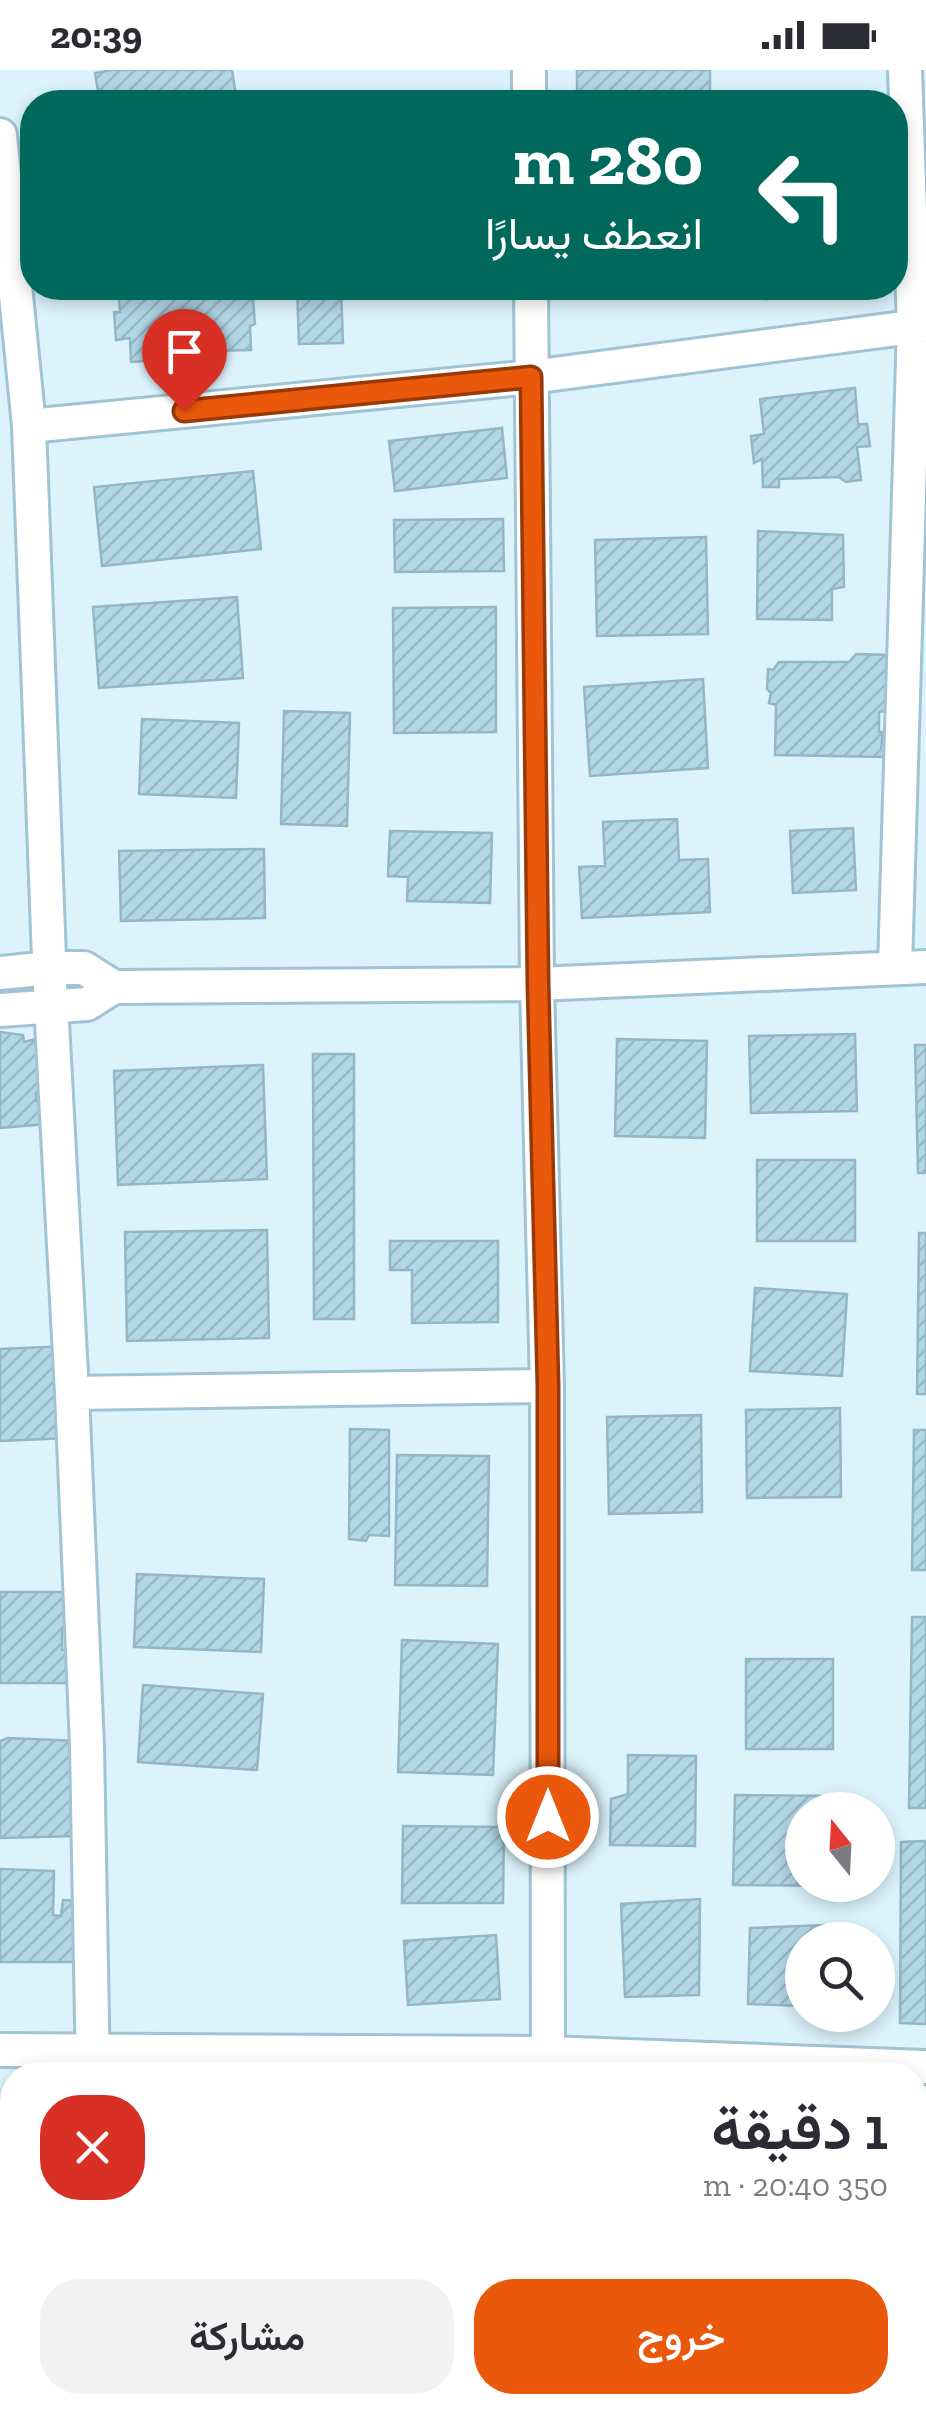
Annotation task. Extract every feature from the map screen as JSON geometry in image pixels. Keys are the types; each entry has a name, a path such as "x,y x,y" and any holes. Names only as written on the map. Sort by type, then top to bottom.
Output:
{"street":[{"path":"0,1010 87,1004 114,987 538,984 911,968 920,326 908,121"},
{"path":"0,134 29,426 51,1007 87,1746 92,2062 0,2050"},
{"path":"530,300 538,984 548,1386 548,2062"},
{"path":"29,426 531,377 920,326"},
{"path":"0,973 84,968 114,987"},
{"path":"72,1393 548,1386"}],"building":[{"path":"232,70 235,90 98,90 95,73"},
{"path":"577,70 710,70 710,90 577,90"},
{"path":"119,300 253,300 251,350 131,362 130,338 116,340 114,312 120,312"},
{"path":"297,300 341,300 343,343 299,344"},
{"path":"855,388 858,424 867,424 870,446 857,447 861,480 779,479 779,487 763,487 762,459 754,463 751,436 764,434 760,399"},
{"path":"502,428 507,478 395,491 389,441"},
{"path":"253,471 261,549 102,566 94,487"},
{"path":"503,519 504,571 395,572 394,520"},
{"path":"758,531 843,535 844,587 832,589 832,620 757,619"},
{"path":"706,537 708,634 597,636 595,540"},
{"path":"237,597 243,678 99,688 93,607"},
{"path":"496,607 496,732 394,733 393,608"},
{"path":"856,654 891,655 885,711 879,712 881,750 887,752 886,757 775,755 776,705 769,703 768,669 773,670 779,662 849,662"},
{"path":"703,679 708,768 590,776 584,687"},
{"path":"284,711 350,713 347,826 281,824"},
{"path":"142,719 239,723 236,798 139,794"},
{"path":"677,819 679,860 708,859 710,912 582,918 579,867 605,866 603,822"},
{"path":"853,828 856,890 793,893 790,831"},
{"path":"390,831 492,833 490,903 407,901 408,877 388,876"},
{"path":"264,849 265,918 121,921 119,851"},
{"path":"0,1032 23,1035 24,1042 44,1037 46,1064 37,1063 42,1093 36,1093 36,1101 44,1100 46,1124 0,1128"},
{"path":"855,1034 857,1111 751,1113 749,1036"},
{"path":"617,1039 707,1041 705,1138 615,1136"},
{"path":"915,1045 926,1045 926,1173 918,1173"},
{"path":"313,1054 354,1054 354,1319 314,1319"},
{"path":"263,1065 267,1179 118,1185 114,1071"},
{"path":"757,1160 855,1160 855,1241 757,1241"},
{"path":"267,1230 269,1338 127,1341 125,1232"},
{"path":"919,1233 926,1233 926,1394 917,1394"},
{"path":"390,1241 498,1241 498,1322 412,1323 412,1270 390,1270"},
{"path":"755,1288 847,1294 842,1376 750,1371"},
{"path":"67,1346 69,1438 0,1441 0,1349"},
{"path":"840,1408 841,1497 747,1498 746,1410"},
{"path":"701,1415 702,1512 609,1514 607,1417"},
{"path":"350,1429 389,1430 389,1536 369,1535 366,1541 349,1539"},
{"path":"914,1430 926,1430 926,1570 912,1570"},
{"path":"397,1455 489,1456 487,1586 395,1585"},
{"path":"137,1574 264,1579 261,1652 134,1647"},
{"path":"0,1592 65,1592 69,1627 62,1628 62,1650 69,1651 68,1683 0,1683"},
{"path":"912,1617 926,1617 926,1808 909,1808"},
{"path":"402,1640 498,1644 493,1775 398,1772"},
{"path":"746,1659 833,1659 833,1749 746,1749"},
{"path":"143,1685 263,1694 257,1770 138,1762"},
{"path":"0,1741 78,1741 77,1836 0,1838"},
{"path":"628,1755 696,1756 695,1846 610,1845 611,1799 628,1794"},
{"path":"735,1795 785,1795 785,1885 733,1885"},
{"path":"403,1826 504,1827 503,1903 402,1903"},
{"path":"926,1841 926,2024 900,2023 901,1842"},
{"path":"0,1869 54,1871 53,1915 61,1916 63,1900 83,1901 81,1962 0,1962"},
{"path":"700,1899 699,1995 625,1997 621,1904"},
{"path":"785,1927 785,2005 748,2004 750,1928"},
{"path":"496,1935 500,1999 408,2005 404,1941"}],"route":[{"path":"184,411 531,377 538,984 548,1386 548,1817"}]}
